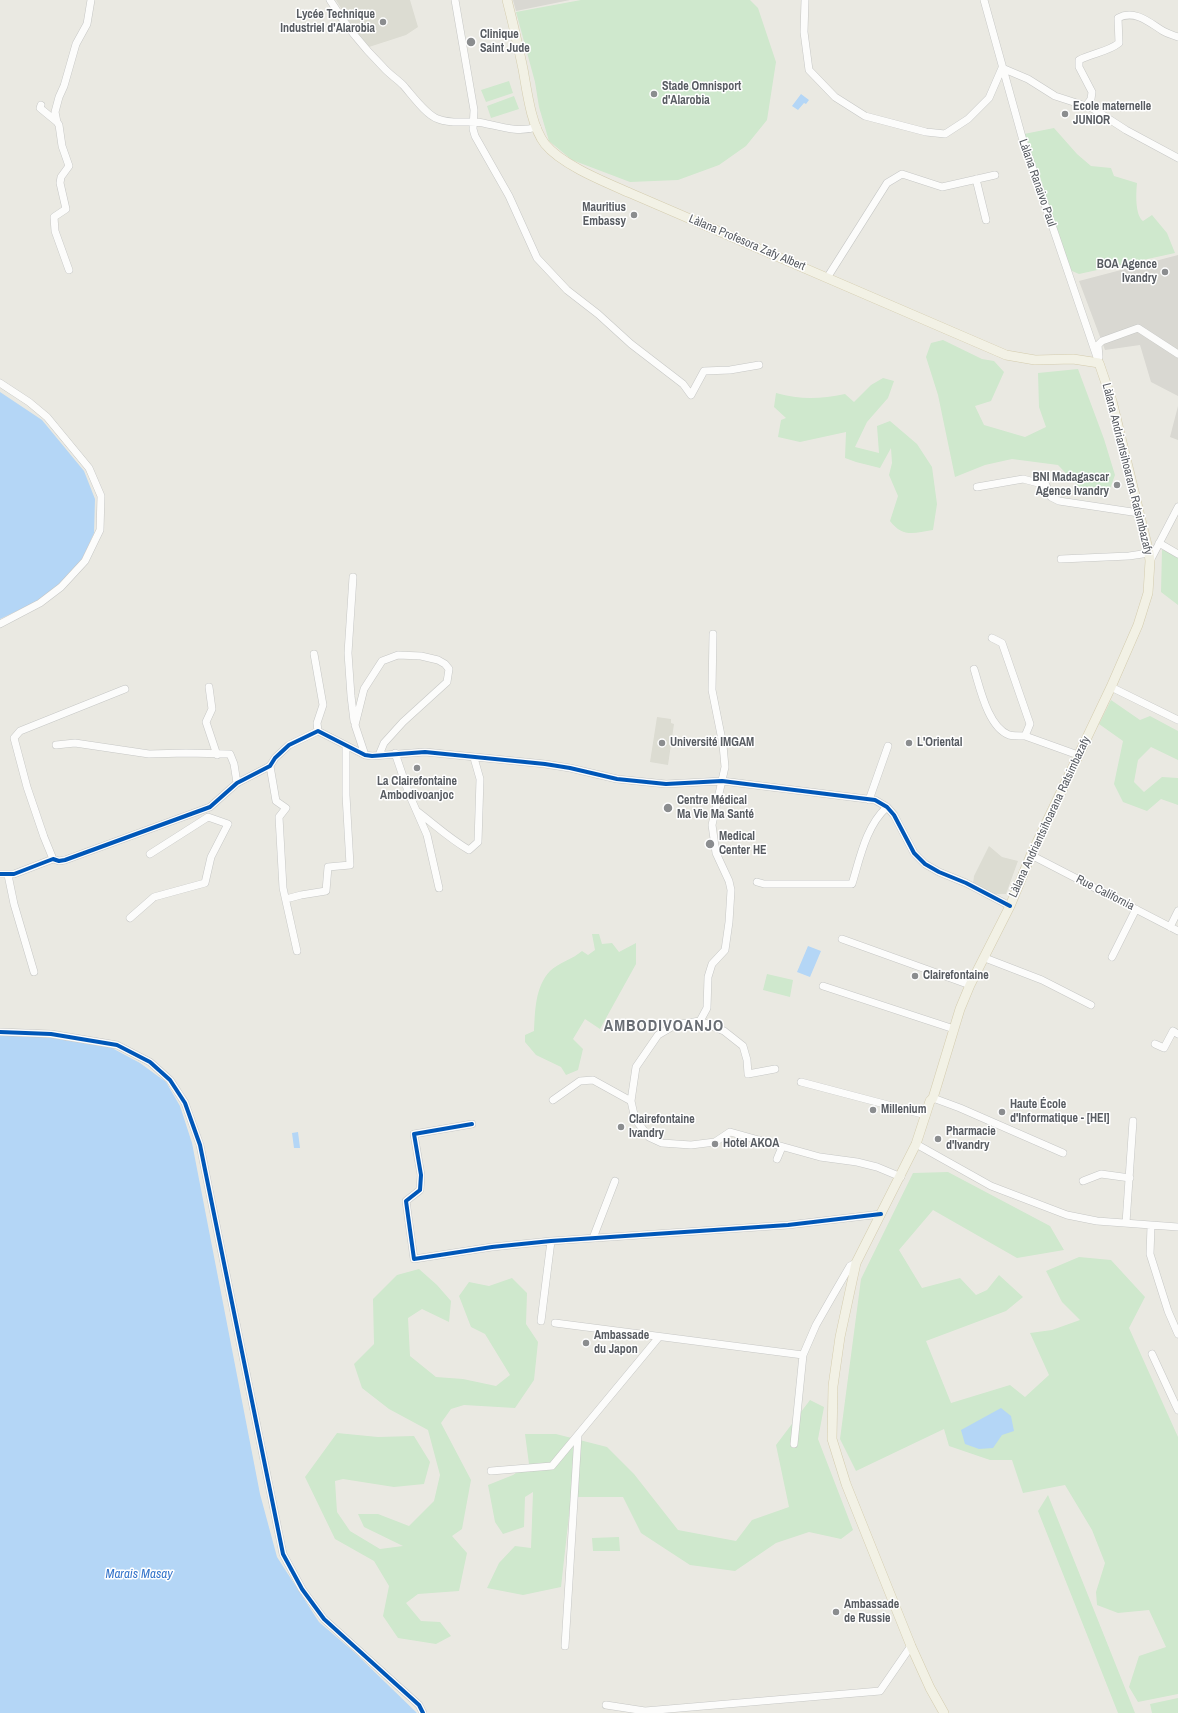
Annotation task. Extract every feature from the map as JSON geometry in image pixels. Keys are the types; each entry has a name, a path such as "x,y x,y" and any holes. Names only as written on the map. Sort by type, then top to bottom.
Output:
{"main road":[{"name":"Làlana Profesora Zafy Albert","path":"506,0 516,37 530,108 545,144 559,157 589,174 1006,355 1035,360 1073,359 1099,363"},
{"name":"Làlana Andriantsihoarana Ratsimbazafy","path":"944,1713 930,1688 911,1646 846,1484 832,1439 833,1386 840,1337 856,1263 916,1144 930,1101 933,1098 954,1029 970,985 1010,906 1031,855 1111,687 1140,618 1148,593 1150,557 1112,401 1099,363"}],"street":[{"path":"69,270 55,231 54,224 54,217 66,209 60,183 61,177 69,166 62,146 59,125 55,112 58,97 64,86 76,44 88,24 91,0"},
{"path":"330,0 343,22 363,46 422,106 437,119 454,123 480,123 513,130 526,131 537,127"},
{"path":"455,0 474,110 473,123 475,136 509,196 537,258 567,290 598,314 631,344 683,384 691,395 704,371 730,370 759,365"},
{"path":"805,0 804,32 809,70 835,97 865,116 926,132 945,134 968,119 990,98 1002,68 1028,79 1054,96 1092,108 1157,148 1178,158"},
{"name":"Làlana Ranaivo Paul","path":"984,0 1022,137 1099,363"},
{"path":"1086,106 1091,99 1092,92 1079,67 1080,60 1087,55 1115,47 1119,44 1118,18 1129,14 1134,15 1150,22 1164,32 1178,37"},
{"path":"40,105 40,108 57,122"},
{"path":"827,278 887,183 902,174 942,187 995,175"},
{"path":"976,179 986,220"},
{"path":"1099,363 1098,345 1102,340 1138,328 1178,354"},
{"path":"0,383 29,402 47,417 89,468 101,496 100,530 85,561 61,588 45,599 0,624"},
{"path":"977,487 1023,479 1046,485 1051,497 1059,501 1139,513"},
{"path":"1061,559 1129,556 1150,557 1160,543 1178,507"},
{"path":"1160,543 1178,554"},
{"path":"353,577 348,653 350,696 355,725 365,755"},
{"path":"700,1021 707,1008 708,976 712,964 725,950 731,890 729,881 716,853 712,825 725,766 723,744 712,690 713,634"},
{"path":"992,638 1002,643 1030,724 1025,736"},
{"path":"314,654 323,705 317,722 318,731"},
{"path":"355,725 364,689 382,661 398,655 407,655 429,657 445,664 449,669 447,682 403,722 384,743 379,755"},
{"path":"974,669 988,711 993,721 1001,730 1010,735 1025,736 1078,755"},
{"path":"209,687 212,709 206,722 217,754"},
{"path":"1111,687 1178,720"},
{"path":"53,859 27,787 14,738 20,732 125,689"},
{"path":"318,731 365,755 424,752 545,764 617,779 666,784 722,781 875,800 887,807 894,815 914,853 925,864 1010,906"},
{"path":"0,874 14,874 53,859 59,861 65,860 210,807 237,783 270,766 275,758 289,745 318,731"},
{"path":"56,745 75,743 149,754 186,752 230,754 234,764 237,783"},
{"path":"286,900 301,895 326,891 328,868 350,865 346,795 346,746"},
{"path":"869,800 888,746"},
{"path":"395,753 409,794 427,834 439,888"},
{"path":"418,812 439,827 453,841 468,850 478,842 480,779 474,758"},
{"path":"270,766 276,801 286,808 279,817 283,888 297,951"},
{"path":"150,854 208,817 210,807"},
{"path":"757,882 764,884 852,884 868,836 879,814 887,807"},
{"path":"130,918 154,897 205,883 211,857 228,824 208,817"},
{"name":"Rue California","path":"1031,855 1178,931"},
{"path":"8,874 14,904 34,972"},
{"path":"1112,957 1136,908"},
{"path":"1170,927 1178,911"},
{"path":"842,938 970,985"},
{"path":"985,958 1042,980 1090,1005"},
{"path":"822,986 954,1029"},
{"path":"775,1069 748,1074 747,1060 743,1046 724,1030 700,1021 675,1025 658,1035 636,1067 631,1101 635,1119 649,1137 662,1143 691,1145 715,1142 730,1132 820,1157 870,1165 900,1177"},
{"path":"0,1032 51,1034 117,1045 150,1062 170,1080 185,1103 200,1145 283,1554 302,1590 324,1619 419,1705 424,1713"},
{"path":"1155,1044 1164,1048 1173,1032 1178,1034"},
{"path":"553,1100 580,1081 593,1080 631,1101"},
{"path":"801,1082 926,1115"},
{"path":"933,1098 960,1108 1063,1153"},
{"path":"1126,1223 1133,1120"},
{"path":"472,1124 414,1134 422,1176 420,1190 406,1201 414,1259 492,1247 551,1241 788,1225 881,1214"},
{"path":"916,1144 991,1186 1067,1215 1098,1221 1178,1227"},
{"path":"777,1159 782,1147"},
{"path":"1083,1181 1101,1174 1130,1178"},
{"path":"593,1238 615,1181"},
{"path":"1151,1226 1150,1254 1168,1311 1178,1334"},
{"path":"541,1321 551,1241"},
{"path":"794,1444 803,1355 816,1325 832,1297 850,1266 856,1263"},
{"path":"555,1323 803,1355"},
{"path":"491,1471 552,1466 659,1337"},
{"path":"1152,1354 1178,1410"},
{"path":"565,1646 578,1435"},
{"path":"606,1705 645,1711 880,1691 911,1646"}],"shaded area":[{"name":"Lycée Technique Industriel d'Alarobia","path":"336,0 410,0 418,27 406,35 369,47 361,40"},
{"path":"513,0 570,0 516,11"},
{"path":"1178,255 1178,396 1151,382 1140,345 1105,350 1079,281"},
{"path":"1178,406 1178,440 1170,437"},
{"name":"Université IMGAM","path":"657,717 671,719 671,723 674,724 668,765 650,762"},
{"path":"989,846 1002,857 1018,861 1006,894 994,894 973,884 974,876"}],"green space":[{"name":"Stade Omnisport d'Alarobia","path":"581,0 750,0 758,8 776,62 767,120 746,146 719,165 678,180 630,182 572,160 549,141 539,107 535,82 516,12"},
{"path":"509,81 513,93 486,102 481,90"},
{"path":"514,96 519,109 491,118 487,106"},
{"path":"1054,128 1077,154 1091,166 1111,168 1114,176 1137,183 1137,209 1140,218 1143,221 1152,215 1167,233 1175,253 1079,274 1072,271 1063,254 1024,134"},
{"path":"943,340 982,359 994,361 1004,372 991,401 975,406 984,425 1025,437 1046,427 1039,407 1038,373 1078,369 1104,439 1115,475 1107,497 1083,491 1058,465 1012,459 985,465 955,477 938,395 926,357 931,343"},
{"path":"883,378 894,381 888,398 867,422 855,447 879,453 877,426 890,421 917,444 932,467 937,504 933,530 914,533 904,532 890,521 898,496 889,475 892,463 891,448 880,468 845,458 846,432 800,442 778,437 781,420 786,418 774,407 776,393 794,397 810,398 845,394 854,402 871,385"},
{"path":"1162,550 1178,552 1178,605 1161,592"},
{"path":"1111,700 1140,720 1150,716 1178,731 1178,760 1151,747 1138,760 1134,782 1144,792 1162,777 1178,778 1178,805 1161,799 1147,811 1123,802 1114,784 1123,741 1099,724"},
{"path":"592,934 599,934 602,944 612,943 619,952 636,943 636,964 600,1029 585,1019 573,1039 583,1049 578,1070 566,1075 561,1067 536,1055 525,1042 525,1035 534,1031 537,1000 541,984 545,977 553,968 582,951 588,955 595,950"},
{"path":"767,974 793,980 790,997 763,990"},
{"path":"948,1172 1050,1226 1064,1250 1017,1258 933,1210 899,1250 922,1288 960,1278 976,1295 987,1290 999,1275 1023,1297 1006,1311 926,1341 951,1403 1010,1385 1025,1397 1049,1375 1030,1333 1052,1330 1080,1320 1062,1302 1046,1271 1079,1257 1111,1260 1145,1297 1129,1328 1178,1437 1178,1694 1138,1702 1129,1687 1139,1656 1166,1647 1149,1610 1118,1613 1097,1605 1096,1592 1105,1563 1092,1530 1065,1485 1023,1493 1012,1460 990,1460 949,1446 944,1429 856,1471 840,1439 861,1279 913,1173"},
{"path":"419,1269 437,1285 451,1301 449,1322 422,1309 408,1318 410,1356 436,1377 463,1379 496,1386 510,1375 485,1334 471,1327 459,1296 469,1282 489,1286 512,1278 527,1293 526,1324 538,1342 534,1380 515,1408 464,1405 451,1409 441,1423 471,1480 462,1529 452,1536 467,1553 459,1591 418,1594 406,1603 421,1621 440,1622 451,1636 436,1644 398,1638 383,1616 389,1586 374,1561 335,1539 305,1477 337,1433 378,1437 414,1436 430,1462 424,1484 394,1487 343,1479 335,1481 337,1512 350,1531 380,1549 403,1546 364,1527 358,1514 378,1514 409,1526 434,1501 440,1475 428,1430 389,1409 362,1388 354,1364 374,1344 373,1299 397,1275"},
{"path":"810,1400 824,1407 818,1439 853,1530 841,1539 809,1532 776,1543 735,1571 690,1565 641,1533 623,1497 571,1497 561,1587 523,1595 487,1588 499,1563 515,1546 531,1548 533,1492 525,1497 524,1527 503,1534 495,1522 488,1485 513,1475 529,1464 525,1434 556,1434 607,1447 634,1474 678,1530 736,1541 752,1520 789,1507 776,1445"},
{"path":"1048,1495 1135,1713 1118,1713 1038,1511"},
{"path":"619,1537 620,1551 593,1551 592,1538"},
{"path":"1178,1698 1178,1713 1152,1713 1150,1704"}],"water":[{"path":"801,94 809,100 798,110 792,106"},
{"path":"0,392 42,420 84,471 95,499 94,533 80,564 56,589 36,602 0,619"},
{"path":"808,946 821,951 810,977 797,972"},
{"name":"Marais Masay","path":"0,1034 46,1037 112,1048 140,1063 166,1082 180,1106 192,1143 260,1494 277,1557 319,1622 354,1652 417,1713 0,1713"},
{"path":"298,1132 300,1148 294,1148 292,1133"},
{"path":"1001,1408 1011,1416 1014,1431 1002,1435 993,1448 979,1449 965,1444 961,1430"}],"cycle path":[{"path":"0,874 14,874 53,859 59,861 65,860 210,807 237,783 270,766 275,758 289,745 318,731 365,755 372,756 425,752 545,764 617,779 666,784 722,781 875,800 887,807 894,815 914,853 925,864 1010,906"},
{"path":"0,1032 51,1034 117,1045 150,1062 170,1080 185,1103 200,1145 283,1554 302,1589 324,1619 419,1705 423,1713"},
{"path":"472,1124 414,1134 421,1175 420,1190 406,1201 414,1259 492,1247 551,1241 788,1225 881,1214"}],"place":[{"name":"Lycée Technique Industriel d'Alarobia","path":"383,22"},
{"name":"Clinique Saint Jude","path":"471,42"},
{"name":"Stade Omnisport d'Alarobia","path":"654,94"},
{"name":"Ecole maternelle JUNIOR","path":"1065,114"},
{"name":"Mauritius Embassy","path":"634,215"},
{"name":"BOA Agence Ivandry","path":"1165,272"},
{"name":"BNI Madagascar Agence Ivandry","path":"1117,485"},
{"name":"Université IMGAM","path":"662,743"},
{"name":"L'Oriental","path":"909,743"},
{"name":"La Clairefontaine Ambodivoanjoc","path":"417,768"},
{"name":"Centre Médical Ma Vie Ma Santé","path":"668,808"},
{"name":"Medical Center HE","path":"710,844"},
{"name":"Clairefontaine","path":"915,976"},
{"name":"Millenium","path":"873,1110"},
{"name":"Haute École d'Informatique - [HEI]","path":"1002,1112"},
{"name":"Clairefontaine Ivandry","path":"621,1127"},
{"name":"Pharmacie d'Ivandry","path":"938,1139"},
{"name":"Hotel AKOA","path":"715,1144"},
{"name":"Ambassade du Japon","path":"586,1343"},
{"name":"Ambassade de Russie","path":"836,1612"}],"district":[{"name":"AMBODIVOANJO","path":"664,1027"}]}
